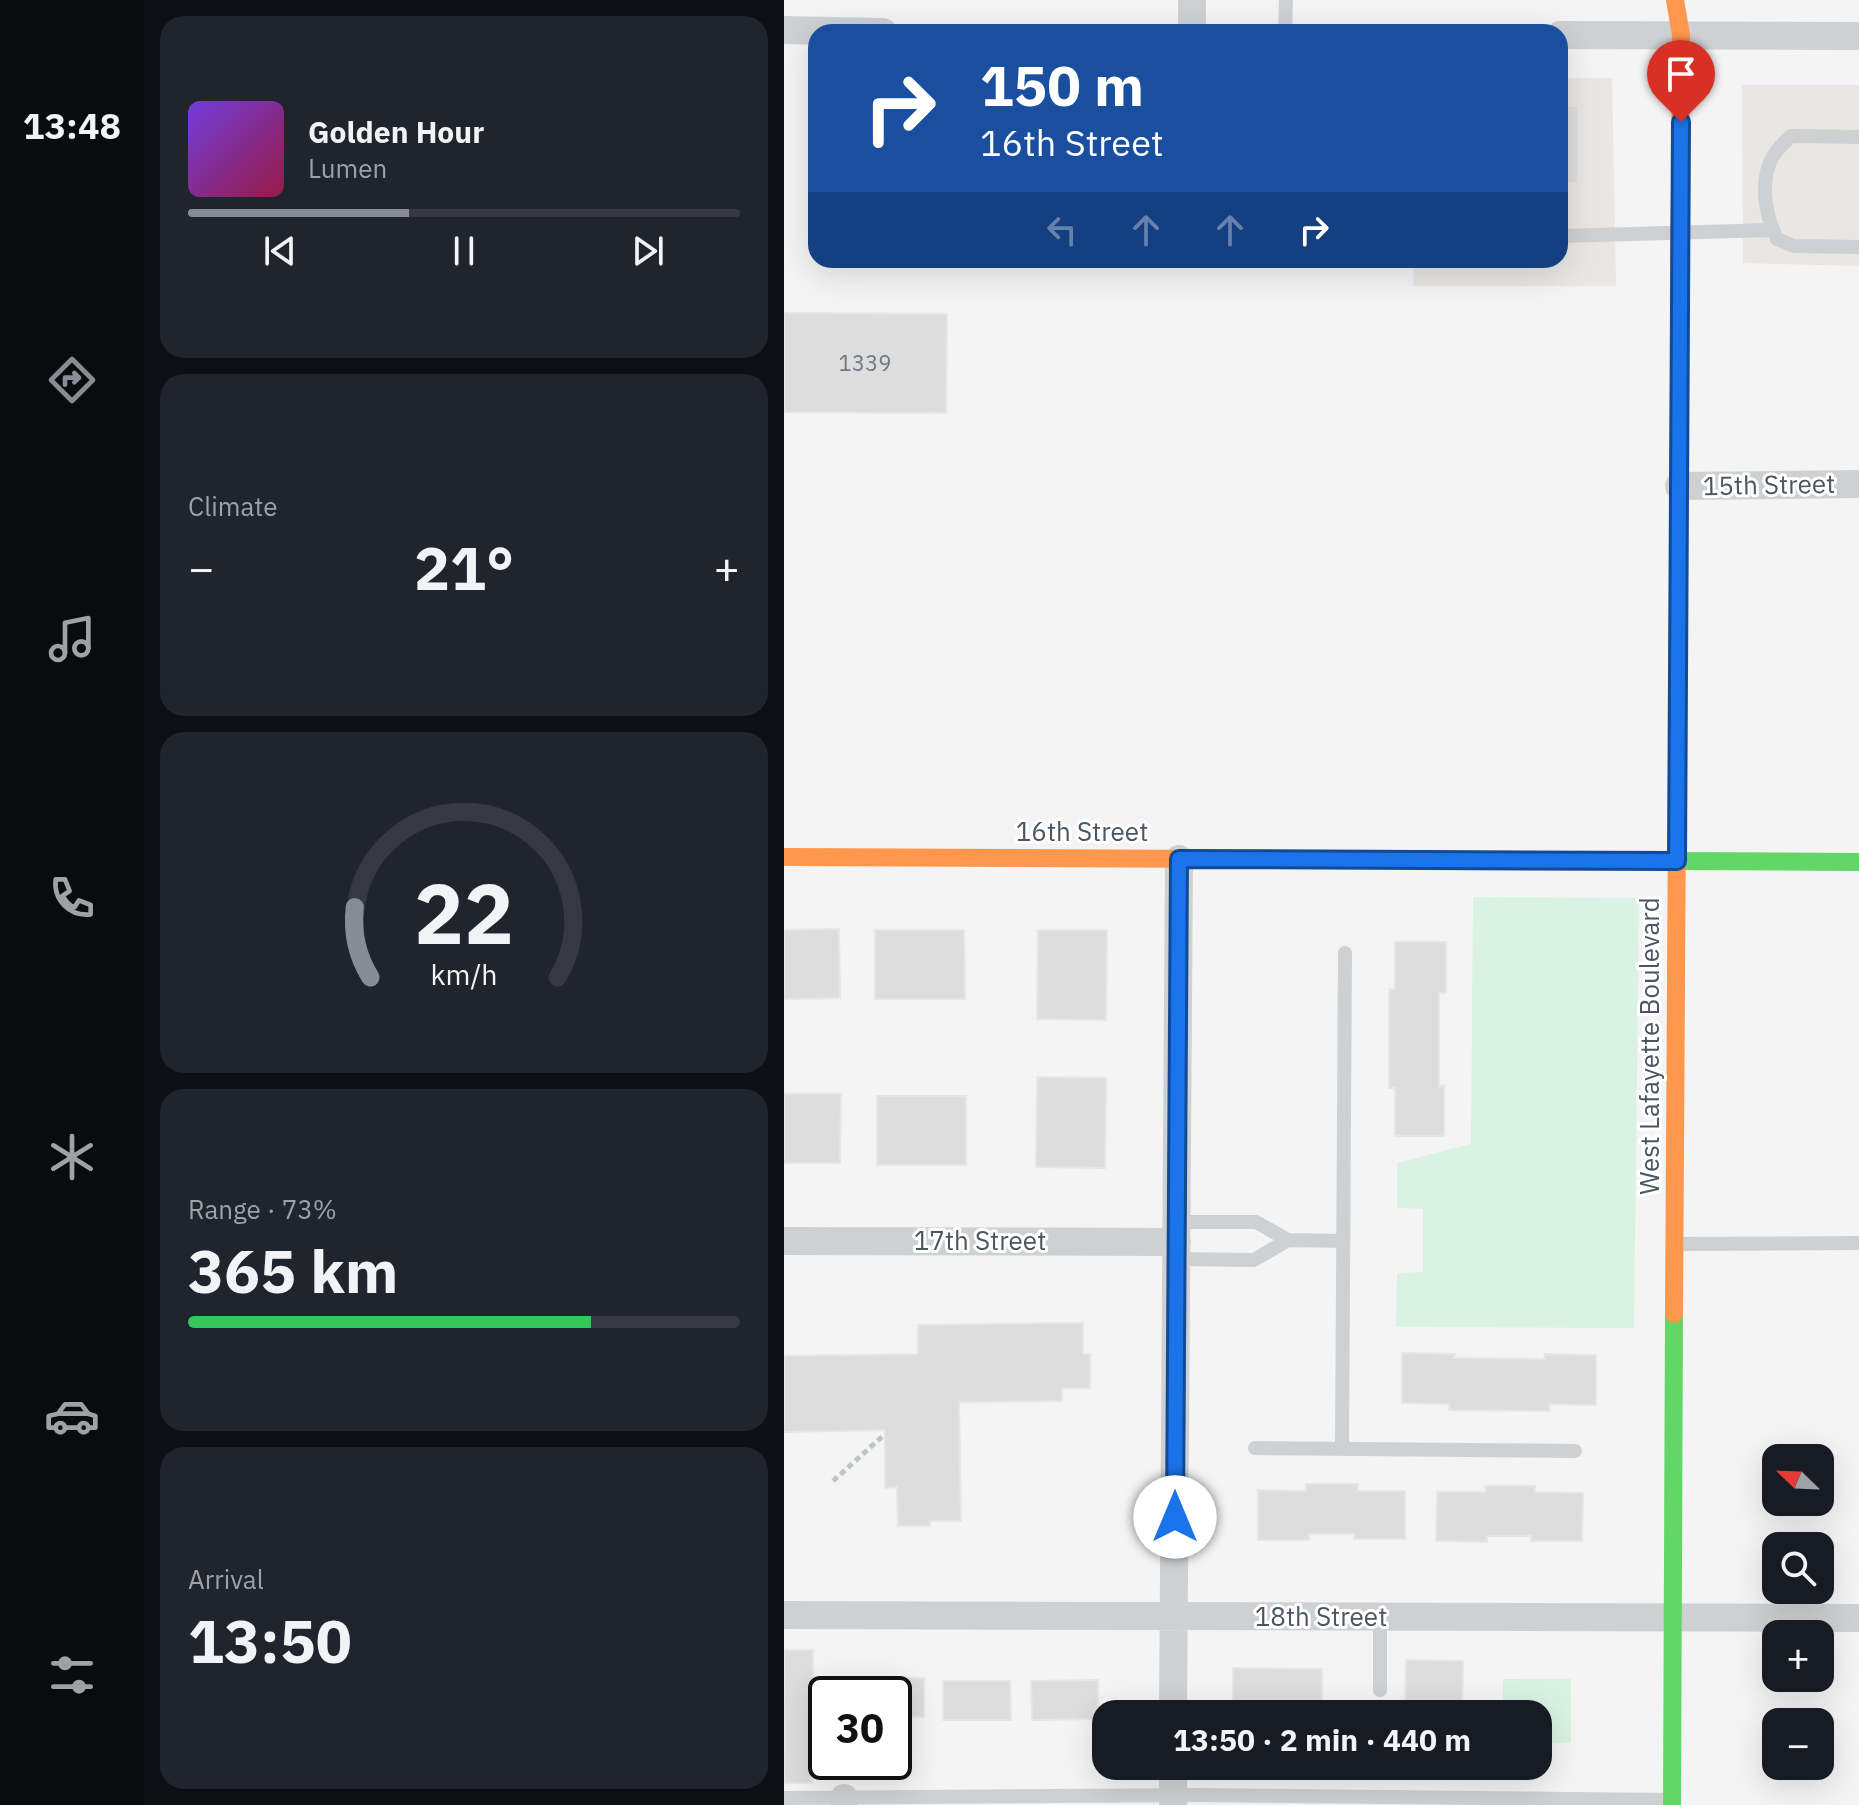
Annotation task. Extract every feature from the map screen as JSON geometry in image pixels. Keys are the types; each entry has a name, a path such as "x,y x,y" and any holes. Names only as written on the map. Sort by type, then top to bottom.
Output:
{"street":[{"path":"1192,0 1192,24"},
{"name":"West Lafayette Boulevard","path":"1672,1803 1681,35 1675,0"},
{"path":"784,30 808,30"},
{"path":"1568,35 1859,36"},
{"name":"15th Street","path":"1679,486 1859,484"},
{"name":"16th Street","path":"784,857 1859,862"},
{"path":"1173,1700 1179,859"},
{"name":"17th Street","path":"784,1241 1176,1241"},
{"name":"18th Street","path":"784,1615 1859,1618"}],"lane":[{"path":"1285,24 1286,0"},
{"path":"1859,137 1791,136 1773,154 1766,176 1765,209 1777,239 1794,246 1859,247"},
{"path":"1568,236 1772,230"},
{"path":"1342,1449 1345,953"},
{"path":"1176,1241 1256,1222 1288,1240 1342,1241"},
{"path":"1176,1241 1254,1260 1288,1240"},
{"path":"1675,1244 1859,1243"},
{"path":"1255,1448 1575,1451"},
{"path":"1380,1617 1380,1690"},
{"path":"784,1798 844,1802 1672,1803"}],"path":[{"path":"833,1481 885,1434"}],"shaded area":[{"path":"1568,78 1612,78 1616,286 1413,286 1414,268 1568,268"},
{"path":"1742,85 1859,85 1859,266 1743,263"}],"green space":[{"path":"1473,897 1639,898 1634,1328 1396,1327 1397,1273 1423,1272 1423,1209 1397,1208 1397,1163 1471,1144"},
{"path":"1503,1679 1571,1679 1571,1743 1552,1743 1552,1700 1503,1700"}],"building":[{"path":"1568,106 1578,106 1578,183 1568,183"},
{"path":"784,313 947,314 946,413 784,412"},
{"path":"839,929 840,998 784,999 784,930"},
{"path":"875,930 964,930 965,999 875,999"},
{"path":"1038,930 1107,930 1106,1020 1037,1019"},
{"path":"1395,942 1446,942 1446,993 1439,993 1439,1086 1444,1085 1444,1136 1395,1136 1395,1088 1389,1088 1389,989 1395,989"},
{"path":"1037,1077 1106,1078 1105,1168 1036,1167"},
{"path":"784,1094 841,1094 840,1163 784,1163"},
{"path":"877,1096 966,1096 966,1165 877,1165"},
{"path":"1083,1323 1083,1354 1090,1354 1090,1388 1062,1388 1062,1401 959,1402 961,1521 930,1521 930,1526 898,1526 897,1487 885,1488 885,1430 784,1432 784,1356 918,1354 918,1325"},
{"path":"1402,1353 1455,1354 1454,1358 1544,1359 1545,1354 1596,1355 1596,1405 1549,1404 1549,1411 1449,1410 1449,1404 1402,1403"},
{"path":"1306,1484 1358,1484 1357,1491 1405,1491 1405,1539 1354,1539 1354,1534 1309,1534 1309,1540 1258,1540 1258,1490 1306,1491"},
{"path":"1485,1486 1535,1486 1535,1492 1583,1493 1582,1541 1531,1541 1531,1536 1487,1536 1487,1542 1436,1541 1437,1492 1485,1492"},
{"path":"784,1650 813,1650 813,1676 808,1676 808,1780 812,1780 812,1783 784,1783"},
{"path":"1406,1660 1463,1661 1462,1700 1405,1700"},
{"path":"1233,1668 1322,1669 1322,1700 1233,1700"},
{"path":"912,1678 924,1678 924,1717 912,1717"},
{"path":"1098,1680 1098,1700 1092,1700 1092,1719 1032,1720 1031,1681"},
{"path":"943,1681 1010,1681 1011,1720 943,1720"}],"traffic: fast":[{"path":"1470,860 1859,862"},
{"path":"1672,1805 1674,1314"}],"traffic: slow":[{"path":"1675,0 1681,35 1680,191"},
{"path":"1674,1314 1677,814"},
{"path":"784,857 1470,860"}],"traffic: jam":[{"path":"1677,814 1680,191"}],"route":[{"path":"1175,1517 1179,859 1677,861 1681,122"}]}
